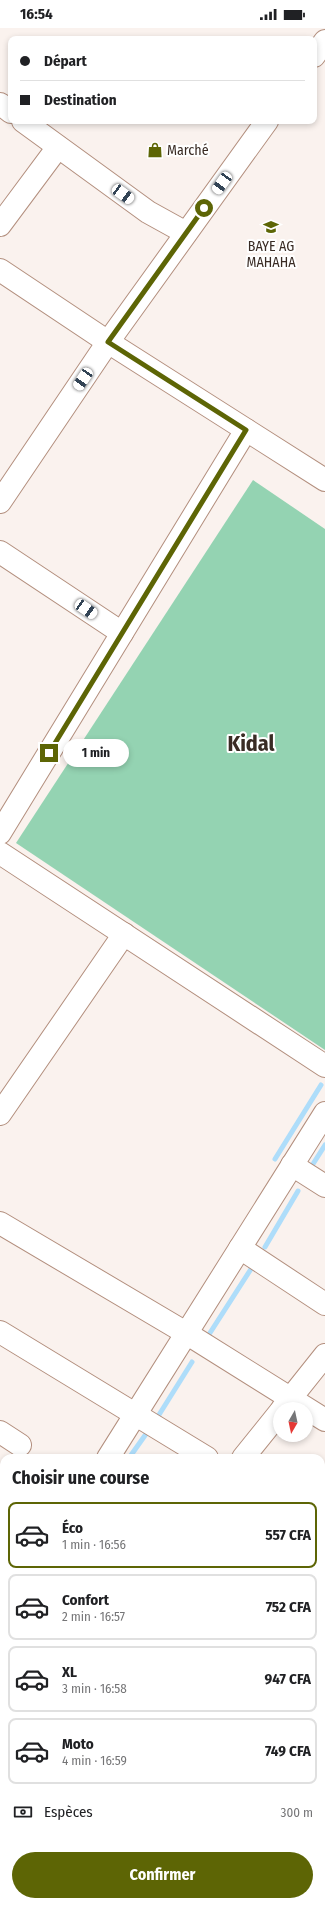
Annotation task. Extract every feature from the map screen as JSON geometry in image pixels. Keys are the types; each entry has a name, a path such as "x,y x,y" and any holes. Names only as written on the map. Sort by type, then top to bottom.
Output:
{"street":[{"path":"317,52 325,41"},
{"path":"27,124 148,212 186,233"},
{"path":"0,502 108,342 266,124"},
{"path":"0,225 58,147"},
{"path":"0,270 108,342 325,480"},
{"path":"0,833 246,430"},
{"path":"0,552 122,633"},
{"path":"0,853 325,1066"},
{"path":"0,1114 124,934"},
{"path":"110,1454 325,1112"},
{"path":"292,1165 325,1186"},
{"path":"0,1223 186,1333 277,1402"},
{"path":"240,1248 325,1304"},
{"path":"0,1332 200,1454"},
{"path":"288,1402 325,1355"},
{"path":"313,1416 325,1420"},
{"path":"246,1454 273,1421"},
{"path":"0,1432 20,1445"}],"green space":[{"path":"253,480 325,529 325,1050 16,843"}],"waterway":[{"path":"275,1159 321,1085"},
{"path":"313,1164 325,1145"},
{"path":"265,1247 298,1191"},
{"path":"208,1336 251,1269"},
{"path":"157,1418 192,1362"},
{"path":"132,1454 146,1434"}],"place":[{"name":"Marché","path":"155,150"},
{"name":"BAYE AG MAHAHA","path":"271,227"}],"district":[{"name":"Kidal","path":"251,743"}],"route":[{"path":"49,753 246,430 108,342 204,208"}]}
